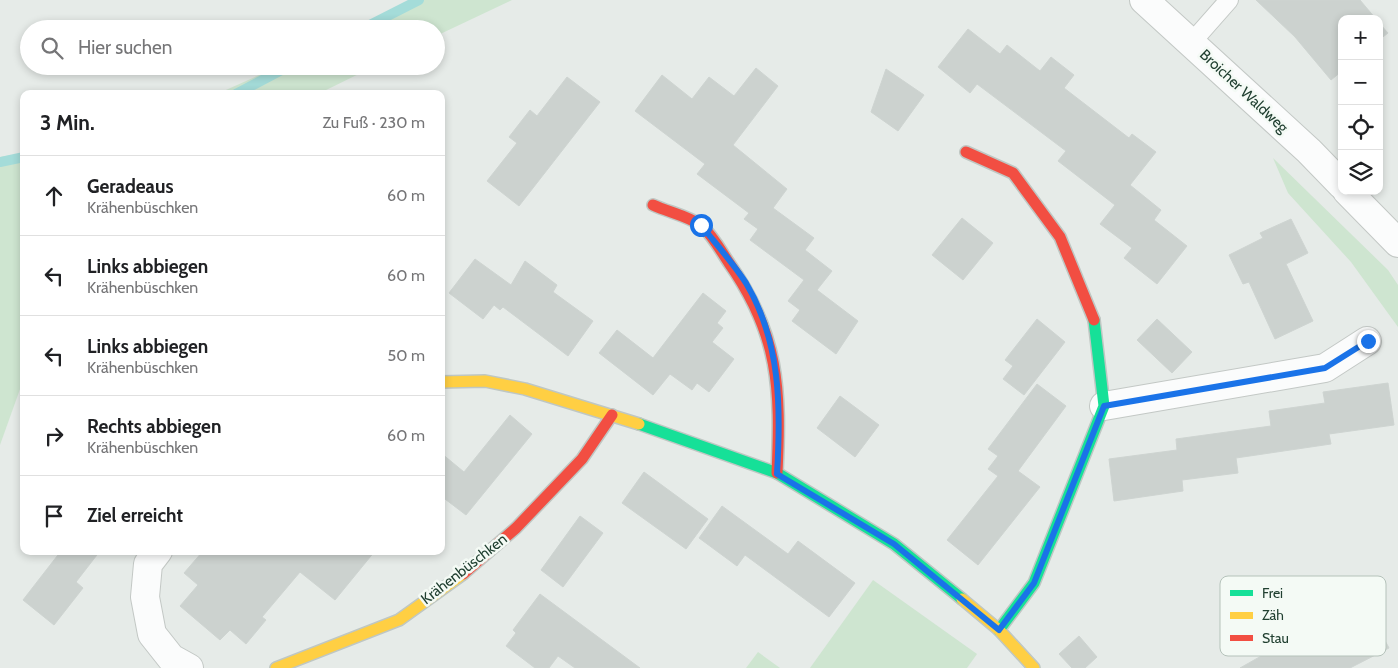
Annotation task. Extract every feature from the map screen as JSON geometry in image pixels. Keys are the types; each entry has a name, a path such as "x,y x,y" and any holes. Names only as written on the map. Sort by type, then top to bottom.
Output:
{"street":[{"name":"Broicher Waldweg","path":"1144,0 1309,151 1338,181"},
{"path":"966,152 1013,173 1060,237 1096,324 1104,406 1034,583 999,630"},
{"path":"1351,195 1398,243"},
{"path":"653,206 701,225 746,284 764,323 776,361 780,414 777,474"},
{"path":"1104,406 1325,368 1368,341"},
{"path":"445,382 485,381 517,387 612,415 777,474 894,544 999,630 1034,668"},
{"name":"Krähenbüschken","path":"276,668 398,620 463,574 516,528 582,459 612,415"},
{"path":"155,555 148,564 144,597 152,634 171,658 189,668"}],"lane":[{"path":"1192,42 1229,0"}],"green space":[{"path":"417,0 512,0 445,32 445,20 376,20"},
{"path":"259,75 357,75 326,90 226,90"},
{"path":"20,154 20,389 0,445 0,157"},
{"path":"1273,158 1388,270 1398,285 1398,327 1351,262 1288,193"},
{"path":"873,580 977,654 967,668 810,668"},
{"path":"758,652 780,668 746,668"}],"building":[{"path":"1256,0 1360,0 1373,15 1338,15 1338,74 1331,80 1295,37"},
{"path":"1383,27 1388,33 1383,37"},
{"path":"968,29 1000,54 1007,45 1040,71 1051,57 1074,75 1064,88 1129,138 1132,134 1156,152 1130,185 1161,210 1154,220 1187,246 1157,284 1124,258 1132,248 1100,224 1115,205 1058,161 1066,151 977,84 970,93 938,67"},
{"path":"756,68 778,86 733,145 787,189 773,208 814,238 805,250 832,271 817,290 858,321 836,354 792,321 800,310 788,301 804,280 750,240 758,229 744,219 749,213 697,174 705,164 635,111 662,75 692,99 709,77 734,96"},
{"path":"886,69 924,95 898,131 871,112"},
{"path":"567,77 600,102 519,206 487,181 517,143 509,137 530,110 537,116"},
{"path":"962,218 993,243 963,280 932,255"},
{"path":"1291,219 1308,253 1286,264 1313,321 1275,339 1249,282 1243,284 1229,255 1263,238 1260,233"},
{"path":"475,259 511,285 525,261 557,285 553,292 593,321 568,356 503,307 500,310 494,305 483,319 449,293"},
{"path":"703,293 726,311 717,323 723,328 712,342 734,359 709,392 697,383 692,390 670,374 653,395 599,353 617,330 653,358"},
{"path":"1037,319 1065,342 1024,395 1003,379 1013,366 1005,360"},
{"path":"1157,319 1192,352 1172,373 1137,340"},
{"path":"1388,383 1394,425 1329,434 1331,444 1236,458 1238,473 1182,480 1183,491 1114,501 1109,459 1177,450 1176,439 1271,426 1269,411 1325,403 1323,392"},
{"path":"1037,384 1066,406 1018,471 1040,487 978,565 947,540 998,476 988,469 998,456 988,449"},
{"path":"840,396 879,425 855,457 817,428"},
{"path":"510,415 532,434 466,515 445,499 445,456 464,472"},
{"path":"644,472 708,519 686,549 622,503"},
{"path":"722,506 788,554 798,541 855,583 829,617 745,555 737,566 699,538"},
{"path":"580,516 603,533 563,587 541,570"},
{"path":"58,555 97,555 76,582 83,588 54,625 23,600"},
{"path":"200,555 372,555 335,600 300,572 262,617 266,620 246,644 230,630 220,640 180,606 198,585 184,573"},
{"path":"540,594 640,668 575,668 558,656 549,668 535,668 506,646 516,633 513,630"},
{"path":"1079,636 1097,657 1085,668 1072,668 1059,654"},
{"path":"1261,656 1373,656 1350,668 1240,668"}],"waterway":[{"path":"380,20 419,0"},
{"path":"244,90 272,75"},
{"path":"0,162 20,158"}],"traffic: fast":[{"path":"999,630 1034,583 1104,406 1094,320"},
{"path":"639,424 777,473 894,544 962,599"}],"traffic: slow":[{"path":"445,382 485,381 525,389 639,424"},
{"path":"276,668 399,620 463,574"},
{"path":"962,599 999,630 1034,668"}],"traffic: jam":[{"path":"966,152 1013,173 1060,237 1094,320"},
{"path":"653,205 691,219 706,230 746,289 758,314 767,338 777,388 777,473"},
{"path":"463,574 516,528 582,459 612,415"}],"route":[{"path":"701,225 746,284 764,323 776,361 780,414 777,474 894,544 999,630 1034,583 1104,406 1325,368 1368,341"}]}
